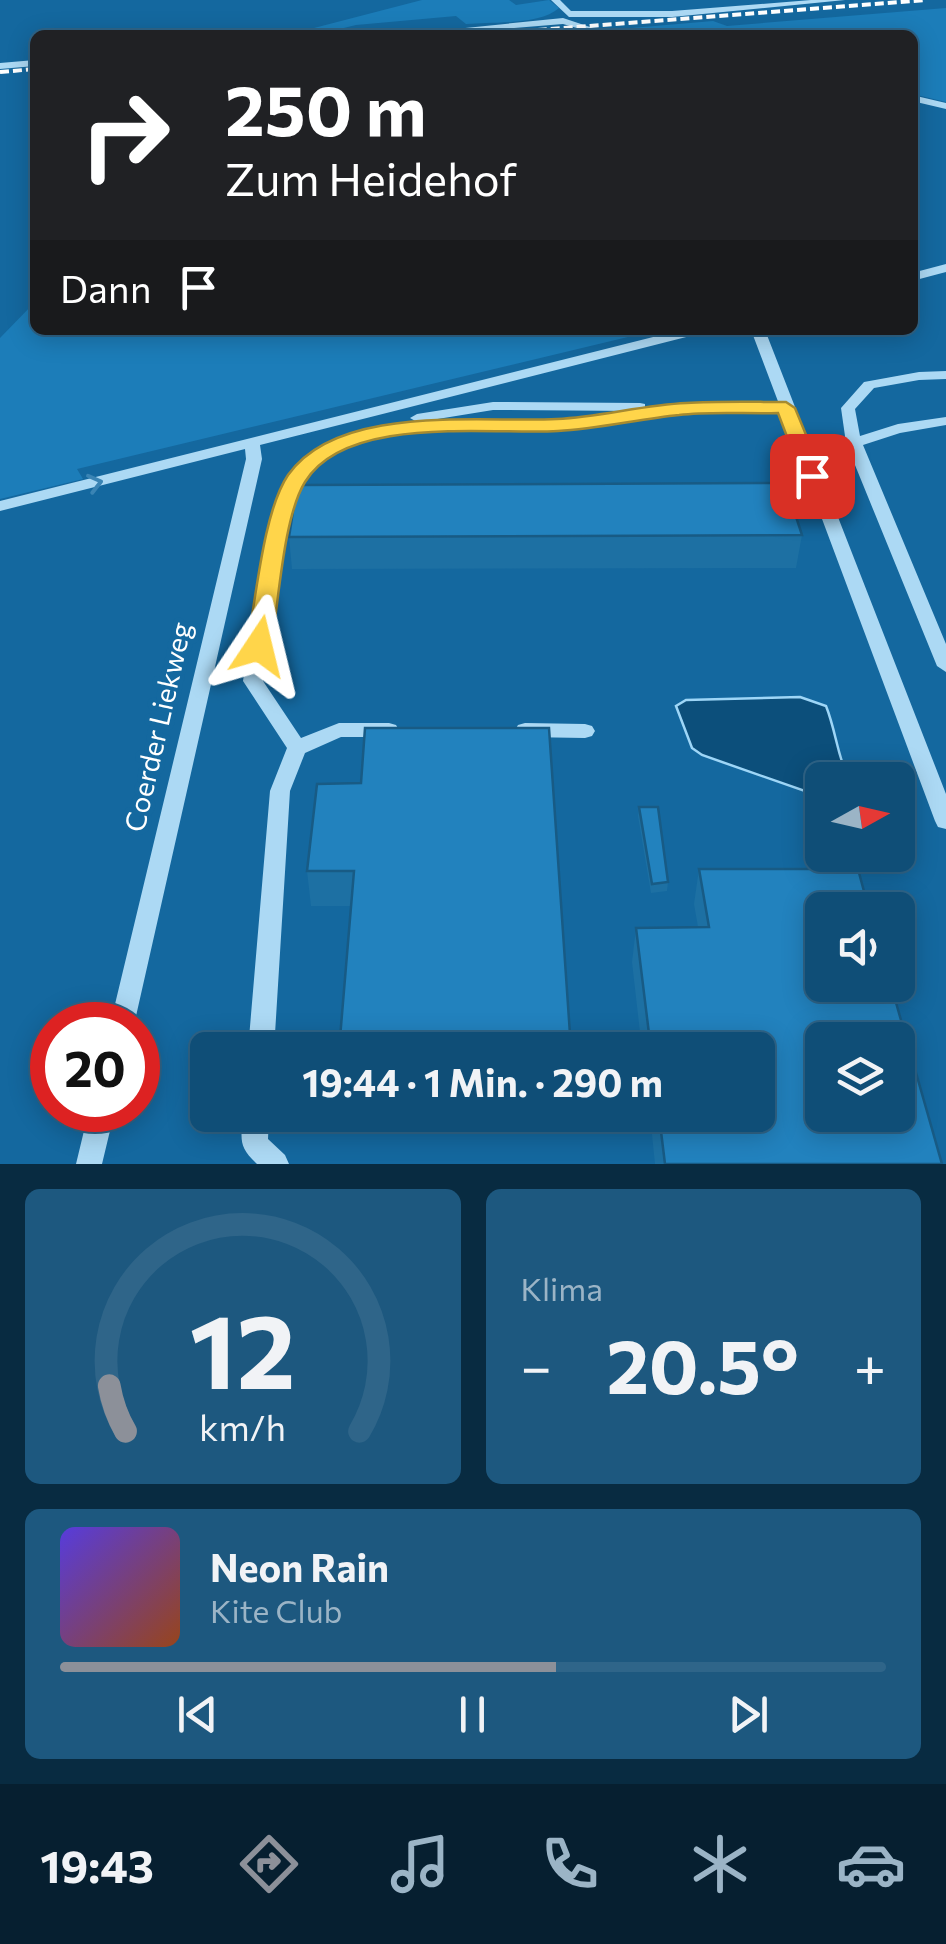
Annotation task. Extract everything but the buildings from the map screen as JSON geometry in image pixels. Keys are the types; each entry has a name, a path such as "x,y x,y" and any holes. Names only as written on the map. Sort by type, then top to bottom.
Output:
{"street":[{"path":"554,0 569,18 598,30"},
{"path":"450,30 841,0"},
{"path":"0,66 30,63"},
{"path":"918,99 946,106"},
{"path":"918,275 946,268"},
{"path":"0,506 678,335"},
{"path":"760,335 946,821"},
{"path":"946,376 919,376 870,385 848,408 854,444 946,666"},
{"path":"297,748 253,680 284,506 297,477 318,456 350,440 430,426 586,424 684,408 786,408"},
{"path":"854,444 898,428 946,421"},
{"name":"Coerder Liekweg","path":"127,1002 254,459 252,444"},
{"path":"262,1032 280,791 297,748 338,730 414,730"},
{"path":"509,730 585,731"},
{"path":"90,1164 97,1132"},
{"path":"255,1132 254,1144 276,1164"}],"shaded area":[{"path":"422,0 509,0 516,5 549,0 559,8 516,22 466,24 456,16 306,30"},
{"path":"946,8 946,102 918,95 918,30 620,29 713,21 727,26"},
{"path":"30,307 30,335 636,335 77,469 83,479 0,499 0,338"},
{"path":"800,697 826,706 842,762 805,762 805,791 702,755 692,748 676,706 686,700"}],"railway":[{"path":"538,30 926,0"},
{"path":"0,72 30,69"}],"route":[{"path":"259,646 284,506 297,477 318,456 350,440 430,426 586,424 684,408 786,408 812,476"}]}
